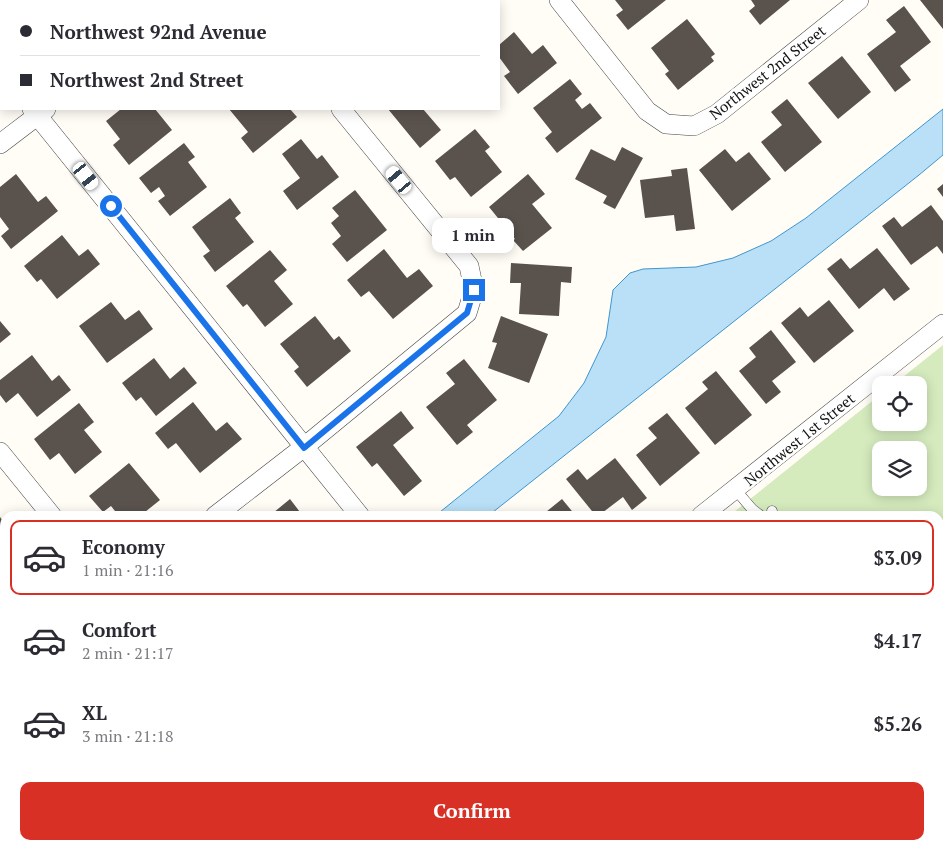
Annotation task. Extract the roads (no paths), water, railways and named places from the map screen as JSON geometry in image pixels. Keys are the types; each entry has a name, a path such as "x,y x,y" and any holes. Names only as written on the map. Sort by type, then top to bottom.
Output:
{"street":[{"name":"Northwest 2nd Street","path":"559,0 647,111 666,124 694,126 717,114 859,0"},
{"path":"222,511 304,448 467,313 474,290 469,266 342,110"},
{"path":"0,144 39,111 304,448 356,511"},
{"name":"Northwest 1st Street","path":"707,511 943,324"},
{"path":"0,452 48,511"}],"lane":[{"path":"735,489 755,511"}],"water":[{"path":"943,109 943,155 919,175 494,511 441,511 559,416 584,383 606,337 613,290 630,273 643,269 696,267 733,258 771,241 806,218"}]}
